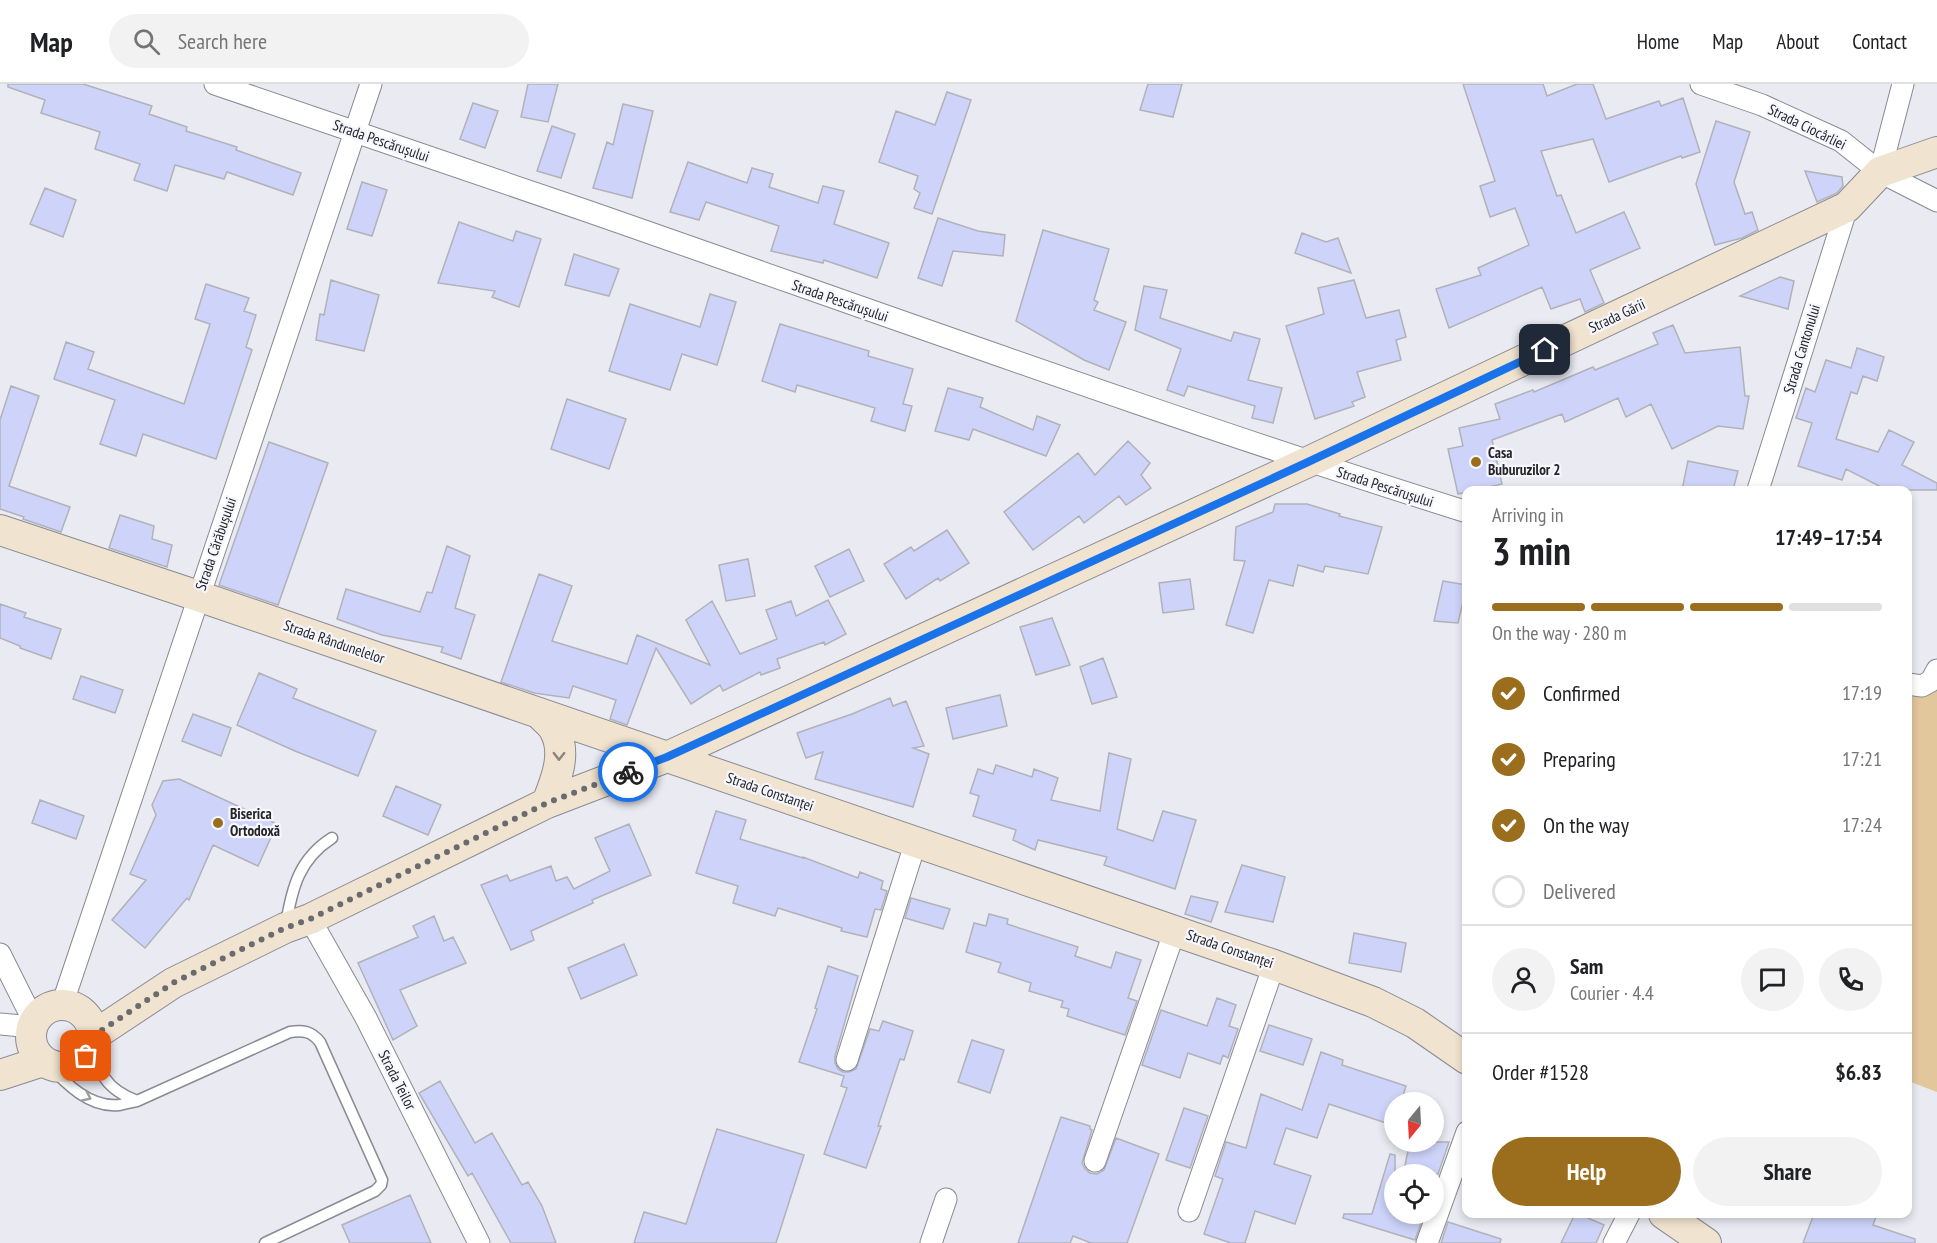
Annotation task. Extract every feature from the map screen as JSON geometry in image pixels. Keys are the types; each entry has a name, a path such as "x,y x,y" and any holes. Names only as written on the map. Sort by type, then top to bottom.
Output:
{"street":[{"name":"Strada Pescărușului","path":"215,84 586,211 882,316 1308,462 1462,511"},
{"name":"Strada Cărăbușului","path":"70,1008 198,596 371,84"},
{"name":"Strada Ciocârliei","path":"1701,84 1762,105 1841,141 1880,172 1937,201"},
{"path":"1880,172 1903,84"},
{"name":"Strada Gării","path":"667,757 1308,462 1847,207 1880,172 1937,152"},
{"name":"Strada Cantonului","path":"1759,486 1847,207"},
{"name":"Strada Rândunelelor","path":"0,530 667,757"},
{"path":"1912,685 1922,686 1931,681 1937,670"},
{"path":"539,714 554,729 559,743 560,762 547,803"},
{"path":"0,954 32,1027 34,1050 37,1057 45,1063 64,1067 72,1066 86,1056 93,1039 173,983 547,803 667,757"},
{"name":"Strada Constanței","path":"667,757 1274,964 1373,1002 1415,1023 1462,1056"},
{"path":"847,1060 916,841"},
{"name":"Strada Teilor","path":"298,924 366,1018 479,1243"},
{"path":"1095,1161 1175,930"},
{"path":"1189,1211 1274,964"},
{"path":"0,1056 32,1027 44,1010 70,1008 173,983"},
{"path":"70,1008 90,1024 93,1039"},
{"path":"0,1024 32,1027"},
{"path":"0,1075 45,1063"},
{"path":"1427,1243 1462,1146"},
{"path":"931,1243 945,1199"},
{"path":"1614,1243 1627,1218"},
{"path":"1670,1218 1706,1243"}],"lane":[{"path":"298,924 290,900 297,879 310,856 318,847 332,838"},
{"path":"45,1063 78,1093 96,1101 117,1105 137,1101 290,1032 306,1031 315,1035 382,1180 381,1185 375,1191 265,1243"},
{"path":"93,1039 98,1067 108,1085 120,1094 137,1101"}],"shaded area":[{"path":"1937,679 1937,1092 1912,1083 1912,688"}],"building":[{"path":"8,84 83,84 152,106 149,114 187,127 186,131 237,147 236,150 301,173 293,195 227,172 224,179 175,165 167,191 134,180 140,164 95,149 100,132 41,113 45,100 8,87"},
{"path":"528,84 558,84 548,122 521,117"},
{"path":"1148,84 1182,84 1173,117 1140,110"},
{"path":"1463,84 1543,84 1547,96 1577,84 1593,84 1606,119 1659,101 1661,106 1683,98 1700,152 1682,158 1681,156 1609,182 1593,139 1541,151 1557,196 1561,195 1576,233 1624,212 1640,248 1590,270 1604,303 1585,312 1580,299 1551,309 1542,287 1449,328 1436,289 1481,275 1478,268 1529,245 1515,208 1490,217 1480,186 1495,181"},
{"path":"947,92 971,100 932,214 914,208 920,193 914,189 918,176 879,162 896,111 935,125"},
{"path":"473,103 498,111 485,148 460,139"},
{"path":"623,104 653,111 632,198 593,188 607,142 613,145"},
{"path":"1716,121 1750,132 1734,182 1745,214 1752,212 1758,230 1742,238 1715,245 1696,184"},
{"path":"552,126 575,134 561,178 537,171"},
{"path":"688,162 747,183 752,168 773,174 769,187 818,203 823,186 844,191 834,224 889,243 877,278 824,260 823,263 771,251 779,226 706,202 699,220 670,212"},
{"path":"1805,171 1842,177 1843,186 1837,193 1817,202"},
{"path":"362,182 387,190 372,236 347,229"},
{"path":"45,188 76,200 63,237 30,224"},
{"path":"938,218 978,231 1005,235 1003,256 953,251 942,286 918,278"},
{"path":"459,222 513,241 516,231 541,239 519,307 492,297 495,291 438,283"},
{"path":"1043,230 1109,249 1094,300 1098,302 1094,310 1126,322 1109,370 1084,360 1016,321"},
{"path":"1302,233 1326,242 1338,238 1351,273 1295,253"},
{"path":"574,254 619,269 609,296 565,285"},
{"path":"1780,277 1794,281 1788,309 1740,296"},
{"path":"331,280 379,295 364,351 316,340 320,314 324,315"},
{"path":"1354,280 1366,318 1399,310 1406,337 1396,340 1401,360 1357,372 1365,397 1352,402 1354,406 1315,419 1286,326 1324,314 1318,288"},
{"path":"206,284 249,298 244,311 256,315 246,347 252,350 216,459 143,434 136,456 100,444 115,400 54,379 66,342 94,352 88,369 184,404 210,324 195,319"},
{"path":"1144,286 1167,290 1160,318 1231,341 1234,332 1260,339 1248,380 1282,388 1273,423 1252,418 1255,406 1188,386 1184,396 1167,390 1181,349 1135,330"},
{"path":"710,294 736,302 717,365 682,354 670,390 609,371 630,304 700,327"},
{"path":"780,324 869,351 868,356 913,369 903,404 912,406 905,431 871,421 875,408 797,385 795,392 762,381"},
{"path":"1673,325 1685,353 1740,347 1745,396 1749,396 1743,429 1718,426 1672,449 1651,404 1626,417 1618,398 1565,422 1562,414 1492,440 1502,484 1462,486 1462,493 1458,494 1448,449 1463,446 1459,428 1500,419 1495,404 1533,390 1534,392 1593,367 1595,370 1658,344 1653,333"},
{"path":"1857,348 1884,357 1877,381 1863,376 1857,394 1851,392 1836,439 1878,452 1889,430 1914,442 1902,465 1937,483 1937,490 1912,490 1912,486 1879,486 1846,469 1842,480 1798,466 1812,423 1796,418 1806,388 1815,392 1826,360 1851,368"},
{"path":"11,386 39,396 9,486 70,507 61,532 0,509 0,420"},
{"path":"948,388 983,398 980,407 1033,430 1037,416 1060,425 1046,456 973,429 969,440 935,431"},
{"path":"567,399 626,419 609,469 551,449"},
{"path":"1128,441 1150,463 1141,475 1151,488 1126,505 1119,496 1084,523 1079,516 1033,550 1004,512 1078,453 1095,475"},
{"path":"269,442 328,463 278,605 219,585"},
{"path":"1688,461 1738,471 1734,486 1683,486"},
{"path":"1275,504 1307,504 1340,514 1339,516 1382,527 1368,574 1325,566 1323,572 1298,565 1293,586 1269,580 1253,633 1226,625 1245,561 1234,560 1236,527 1273,512"},
{"path":"120,515 154,526 152,539 172,545 167,567 109,548"},
{"path":"947,530 969,563 940,581 938,578 906,599 884,564 911,547 914,551"},
{"path":"447,546 470,556 455,608 475,615 461,659 441,652 443,647 382,635 337,619 346,589 420,612 427,592 432,593"},
{"path":"849,549 864,581 830,597 815,566"},
{"path":"748,559 755,596 726,601 719,565"},
{"path":"539,574 572,586 552,641 627,664 637,635 710,665 686,620 712,601 740,654 777,639 766,610 791,601 796,616 828,600 846,634 825,645 824,642 777,659 780,668 761,675 760,672 723,691 720,685 691,704 656,648 627,725 610,719 616,700 573,686 569,698 534,693 501,682"},
{"path":"1190,579 1194,609 1163,613 1159,583"},
{"path":"1443,581 1462,584 1462,606 1458,623 1434,621"},
{"path":"0,604 26,613 24,617 61,629 51,659 0,638"},
{"path":"1052,618 1070,665 1036,675 1020,627"},
{"path":"1103,658 1117,697 1092,704 1080,667"},
{"path":"259,673 297,689 293,698 376,731 358,776 237,725"},
{"path":"81,676 123,690 115,713 73,699"},
{"path":"1000,695 1007,726 953,739 946,708"},
{"path":"890,698 893,706 906,701 924,746 913,748 929,754 913,807 815,779 823,752 806,758 797,733"},
{"path":"193,714 231,728 221,756 182,741"},
{"path":"1109,753 1131,759 1117,829 1153,841 1163,811 1196,820 1175,889 1104,865 1107,857 1038,840 1035,850 1013,840 1016,830 973,816 979,796 970,793 978,769 993,774 996,765 1032,777 1034,769 1058,778 1051,800 1100,811"},
{"path":"179,779 277,824 258,866 213,845 189,900 187,898 145,948 112,920 146,880 130,874 156,815 152,805 163,781"},
{"path":"396,786 441,805 428,835 383,816"},
{"path":"40,800 84,816 76,839 32,823"},
{"path":"716,811 746,820 740,839 803,857 858,878 860,872 883,881 881,889 887,891 881,910 875,909 867,937 841,931 842,928 778,908 775,916 733,903 738,886 696,873"},
{"path":"629,824 651,875 592,900 593,903 531,931 534,940 511,950 481,885 507,875 510,881 551,866 556,881 567,877 574,889 610,871 595,838"},
{"path":"1242,865 1285,877 1273,922 1225,912"},
{"path":"1191,896 1218,902 1211,922 1185,914"},
{"path":"911,898 950,909 943,929 905,918"},
{"path":"989,914 1008,919 1007,924 1078,947 1075,956 1111,968 1116,952 1141,960 1128,998 1137,1001 1125,1035 1067,1016 1069,1009 1061,1007 1063,1001 1029,991 1031,983 998,972 1001,963 966,952 974,923 986,926"},
{"path":"434,916 444,941 453,937 466,963 400,990 417,1026 393,1040 358,963 418,937 413,926"},
{"path":"1354,933 1406,943 1401,972 1349,963"},
{"path":"624,944 637,975 581,999 568,968"},
{"path":"828,966 858,976 835,1056 838,1069 849,1072 856,1069 870,1029 879,1031 883,1021 913,1031 904,1060 900,1059 878,1126 881,1126 866,1168 824,1154 847,1088 841,1086 844,1076 799,1062 817,1009 815,1008"},
{"path":"1217,998 1236,1005 1229,1026 1238,1029 1228,1058 1223,1055 1220,1064 1188,1053 1180,1078 1142,1065 1161,1010 1207,1026"},
{"path":"1269,1025 1312,1039 1303,1065 1260,1051"},
{"path":"972,1040 1004,1050 990,1093 958,1082"},
{"path":"1321,1052 1343,1060 1342,1065 1406,1086 1404,1092 1384,1092 1384,1122 1329,1104 1317,1138 1286,1128 1274,1164 1311,1176 1295,1224 1255,1211 1245,1243 1231,1243 1204,1234 1223,1179 1215,1176 1226,1142 1246,1148 1261,1094 1302,1110"},
{"path":"440,1081 475,1143 492,1133 522,1185 528,1182 542,1206 556,1243 511,1243 472,1173 468,1176 419,1093"},
{"path":"1184,1108 1208,1116 1190,1168 1166,1160"},
{"path":"1061,1117 1090,1126 1092,1130 1082,1163 1090,1173 1097,1174 1104,1170 1116,1138 1159,1154 1127,1243 1091,1243 1073,1236 1070,1243 1018,1243"},
{"path":"717,1129 804,1155 776,1243 634,1243 644,1212 686,1224"},
{"path":"1444,1142 1449,1142 1441,1164 1405,1164 1408,1152 1444,1152"},
{"path":"1390,1154 1395,1155 1395,1164 1387,1164"},
{"path":"1384,1174 1384,1224 1421,1224 1415,1240 1343,1218 1344,1214 1372,1214"},
{"path":"410,1195 431,1243 350,1243 342,1225"},
{"path":"1573,1218 1588,1218 1604,1225 1596,1243 1561,1243"},
{"path":"1812,1218 1876,1218 1873,1225 1915,1239 1915,1243 1803,1243"},
{"path":"1448,1222 1501,1239 1500,1243 1441,1243"}],"way so far":[{"path":"86,1056 93,1036 173,983 547,803 628,772"}],"place":[{"name":"Casa Buburuzilor 2","path":"1476,462"},
{"name":"Biserica Ortodoxă","path":"218,823"}],"route":[{"path":"628,772 667,757 1308,462 1545,350"}]}
